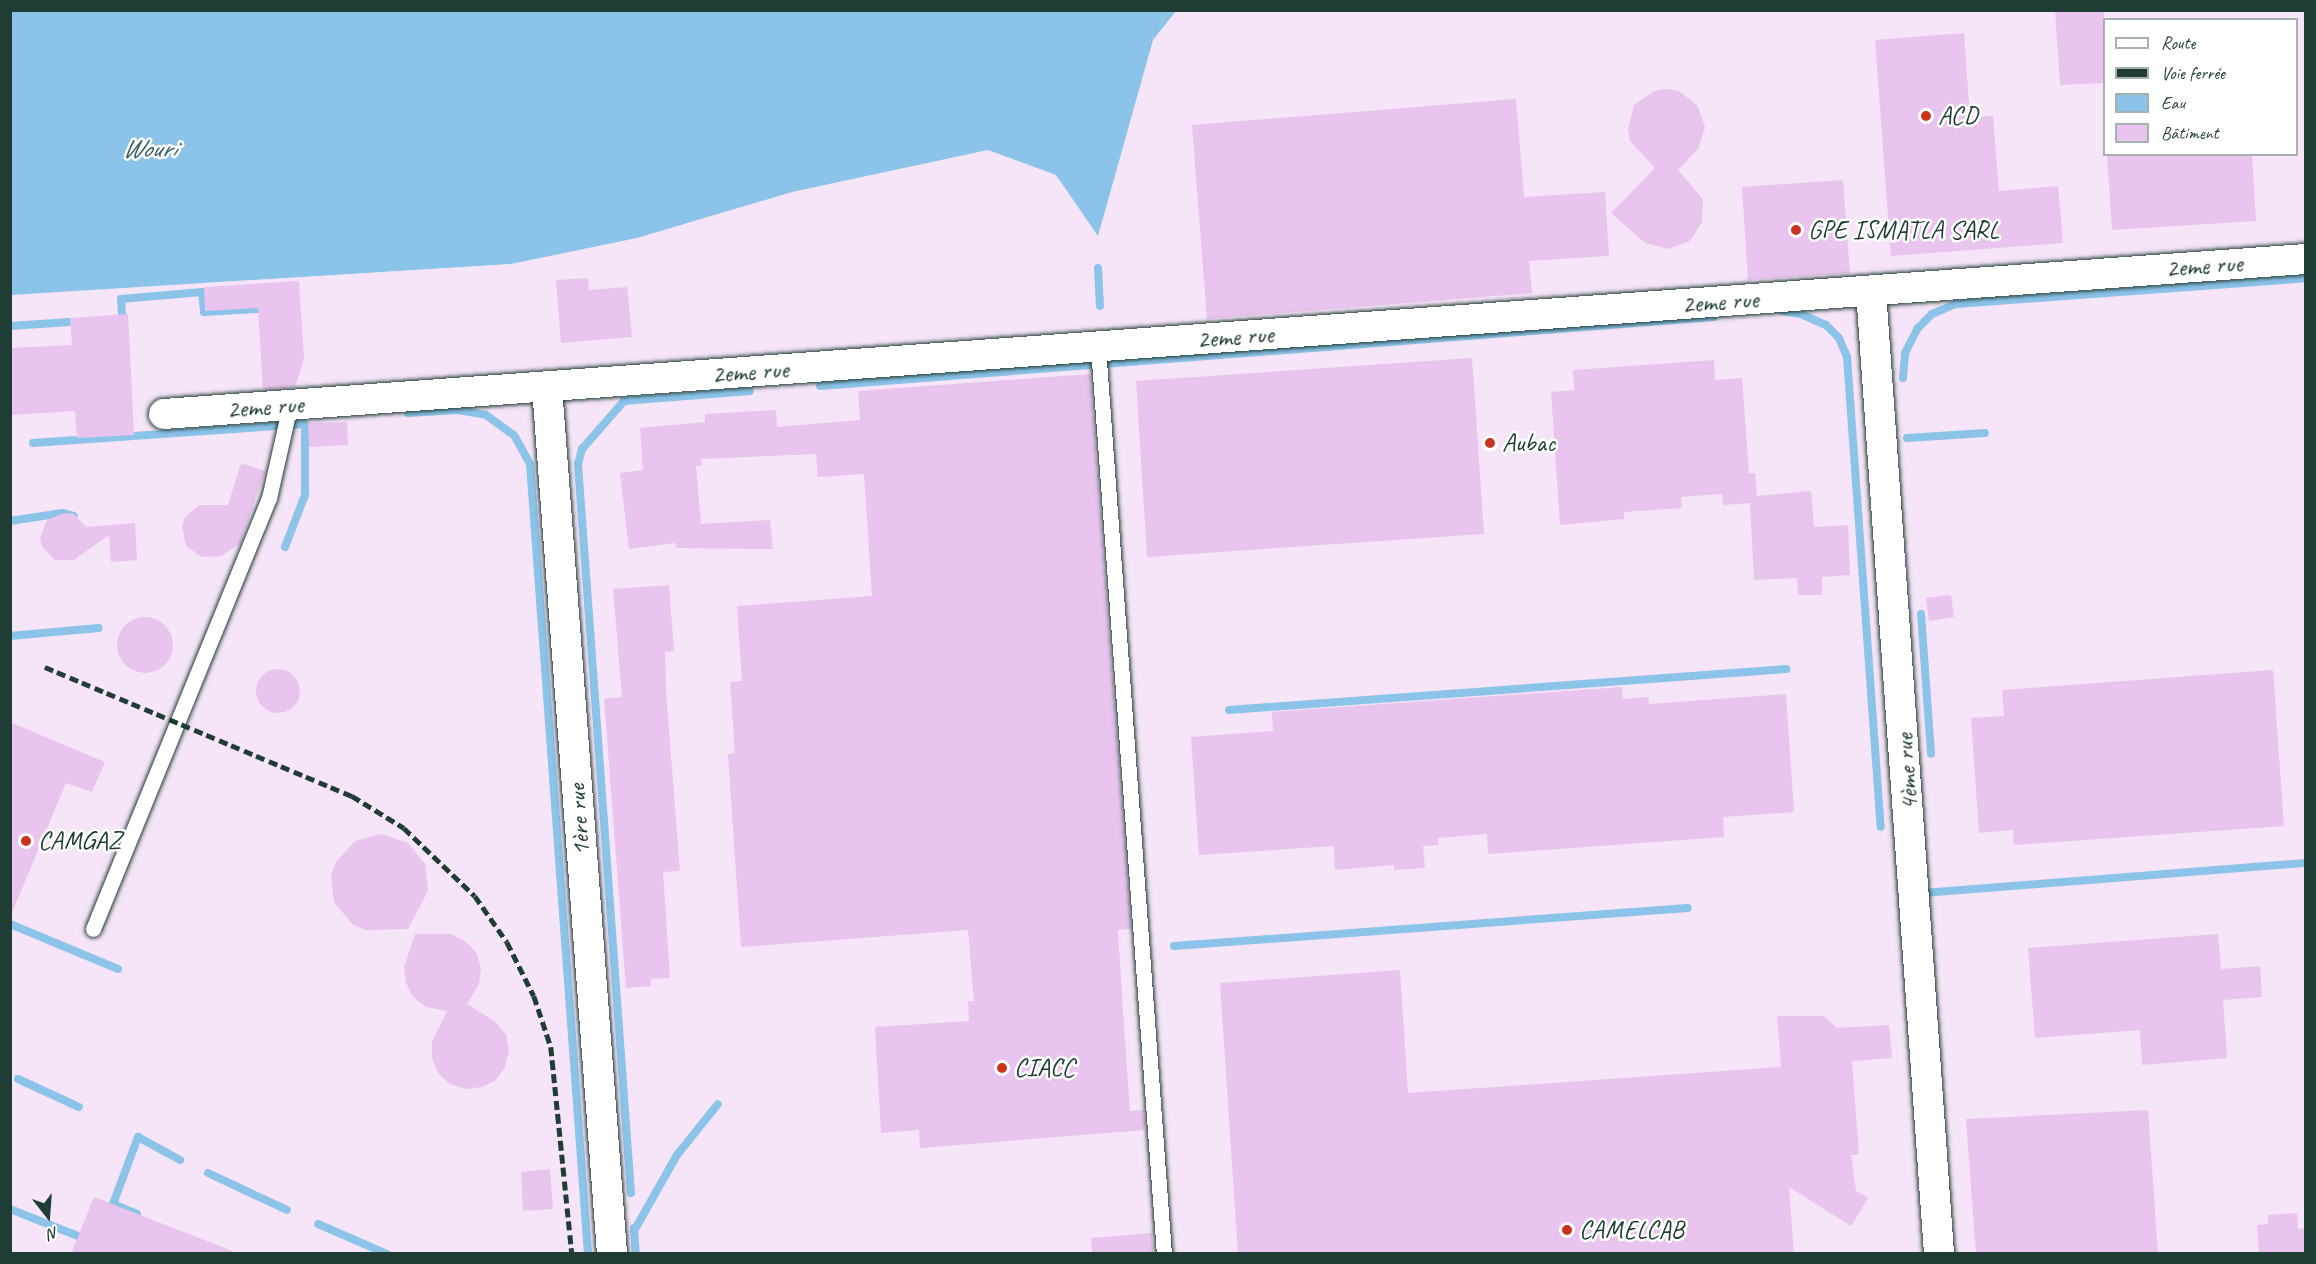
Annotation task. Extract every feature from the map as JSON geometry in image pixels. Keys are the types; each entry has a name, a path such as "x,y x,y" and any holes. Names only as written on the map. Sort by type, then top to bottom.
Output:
{"street":[{"name":"2eme rue","path":"164,414 2306,259"},
{"name":"4ème rue","path":"1871,291 1939,1254"},
{"name":"1ère rue","path":"547,387 612,1254"}],"lane":[{"path":"1098,346 1164,1254"},
{"path":"93,929 269,498 290,405"}],"shaded area":[{"path":"1176,11 2305,11 2305,1253 11,1254 11,295 511,264 637,238 792,192 988,150 1056,175 1098,235 1153,40"}],"water":[{"name":"Wouri","path":"11,10 1176,11 1153,40 1098,236 1056,175 988,150 792,192 637,238 511,264 11,295"}],"building":[{"path":"2055,10 2104,10 2103,83 2060,85"},
{"name":"ACD","path":"1964,33 1970,117 1993,116 1999,191 2058,186 2063,243 1891,256 1875,40"},
{"path":"1666,89 1679,91 1697,105 1705,127 1698,149 1678,170 1703,199 1702,222 1690,241 1668,249 1645,243 1611,213 1655,168 1630,141 1628,129 1634,105 1654,91"},
{"path":"1516,99 1524,197 1605,192 1609,256 1529,261 1532,293 1207,319 1192,125"},
{"path":"2107,156 2252,156 2256,221 2112,230"},
{"name":"GPE ISMATLA SARL","path":"1843,180 1850,273 1748,280 1742,187"},
{"path":"588,278 589,290 627,287 632,337 561,343 556,280"},
{"path":"299,281 304,359 295,387 263,390 258,308 205,311 204,287"},
{"path":"128,314 134,435 77,438 75,411 10,415 10,348 72,345 70,318"},
{"path":"1472,358 1484,534 1147,557 1136,381"},
{"path":"1714,360 1715,380 1742,378 1749,473 1755,473 1757,496 1811,491 1814,527 1848,525 1850,575 1822,577 1822,595 1798,595 1797,578 1754,580 1750,503 1723,505 1722,494 1681,497 1682,508 1624,512 1624,519 1560,525 1551,392 1574,390 1573,370"},
{"path":"1090,374 1131,929 1118,930 1130,1111 1144,1110 1145,1130 920,1148 919,1130 881,1133 875,1027 969,1021 968,1001 974,1001 968,930 741,947 728,754 735,753 730,682 742,681 737,606 872,596 864,474 818,477 816,454 701,459 702,465 696,466 701,524 770,520 773,549 676,548 675,543 629,549 620,473 643,470 640,428 705,422 705,414 776,410 777,427 860,420 858,391"},
{"path":"347,422 348,445 309,447 308,423"},
{"path":"241,463 265,471 240,544 221,556 202,557 186,546 182,527 185,517 199,505 228,505"},
{"path":"64,513 74,514 86,527 135,523 137,560 111,562 109,535 74,560 55,560 42,547 40,538 47,520"},
{"path":"669,585 674,651 665,652 666,692 680,871 663,872 670,978 651,979 651,986 626,988 604,699 622,697 613,589"},
{"path":"1951,595 1954,617 1929,621 1926,598"},
{"path":"140,617 150,617 165,625 171,634 173,645 171,656 165,665 150,673 140,673 129,668 122,661 117,650 117,640 122,629 129,622"},
{"path":"278,669 293,676 300,691 293,706 278,713 263,706 256,691 263,676"},
{"path":"2273,670 2284,826 2014,845 2013,830 1979,833 1971,718 2004,716 2002,690"},
{"path":"1622,687 1623,699 1648,697 1649,704 1786,694 1794,812 1723,817 1724,837 1488,854 1487,834 1438,838 1438,845 1423,846 1425,868 1394,870 1394,865 1335,870 1334,846 1199,855 1191,737 1273,731 1272,712"},
{"name":"CAMGAZ","path":"10,722 105,762 92,792 66,783 11,915"},
{"path":"381,834 408,843 425,864 428,891 408,929 365,930 352,924 334,902 331,875 336,862 355,841"},
{"path":"415,934 451,934 465,941 476,952 481,968 479,984 467,1004 496,1022 506,1035 509,1051 505,1067 496,1080 482,1087 465,1089 450,1084 438,1073 432,1058 432,1042 447,1011 426,1007 413,997 406,983 404,967"},
{"path":"2218,934 2221,969 2260,966 2262,997 2223,1000 2227,1058 2142,1065 2140,1030 2035,1038 2028,948"},
{"path":"1400,970 1408,1093 1781,1067 1777,1016 1824,1016 1837,1028 1889,1025 1892,1058 1852,1061 1859,1155 1851,1155 1856,1191 1868,1198 1851,1226 1789,1187 1794,1254 1238,1254 1220,983"},
{"path":"2148,1110 2158,1254 1976,1254 1966,1119"},
{"path":"550,1169 553,1209 523,1211 521,1172"},
{"path":"94,1197 235,1252 234,1254 71,1254"},
{"path":"2297,1213 2298,1229 2306,1228 2306,1254 2259,1254 2257,1225 2268,1224 2268,1215"},
{"path":"1152,1233 1153,1254 1092,1254 1091,1238"}],"waterway":[{"path":"1098,268 1100,306"},
{"path":"1903,378 1905,353 1917,329 1932,314 1956,304 2306,278"},
{"path":"122,314 121,299 202,292 204,312 258,309"},
{"path":"1782,311 1801,314 1826,325 1839,338 1847,357 1881,827"},
{"path":"820,386 1713,317"},
{"path":"10,326 70,322"},
{"path":"631,1193 578,464 582,449 624,401 750,391"},
{"path":"408,413 458,410 486,415 514,435 530,464 588,1254"},
{"path":"33,443 303,424"},
{"path":"285,547 305,495 305,425"},
{"path":"1907,438 1985,433"},
{"path":"10,521 62,513 74,516"},
{"path":"1921,614 1931,754"},
{"path":"10,636 99,628"},
{"path":"1229,710 1786,669"},
{"path":"1923,893 2306,863"},
{"path":"1174,946 1688,908"},
{"path":"10,924 118,969"},
{"path":"18,1079 79,1107"},
{"path":"634,1231 677,1155 718,1104"},
{"path":"137,1214 113,1204 138,1137 180,1160"},
{"path":"208,1173 287,1210"},
{"path":"10,1209 78,1236"},
{"path":"318,1224 387,1254"},
{"path":"634,1228 636,1254"}],"railway":[{"path":"45,667 352,796 404,828 475,896 507,942 534,996 551,1047 572,1254"}],"place":[{"name":"ACD","path":"1926,116"},
{"name":"GPE ISMATLA SARL","path":"1796,230"},
{"name":"Aubac","path":"1490,443"},
{"name":"CAMGAZ","path":"26,841"},
{"name":"CIACC","path":"1002,1068"},
{"name":"CAMELCAB","path":"1567,1230"}]}
